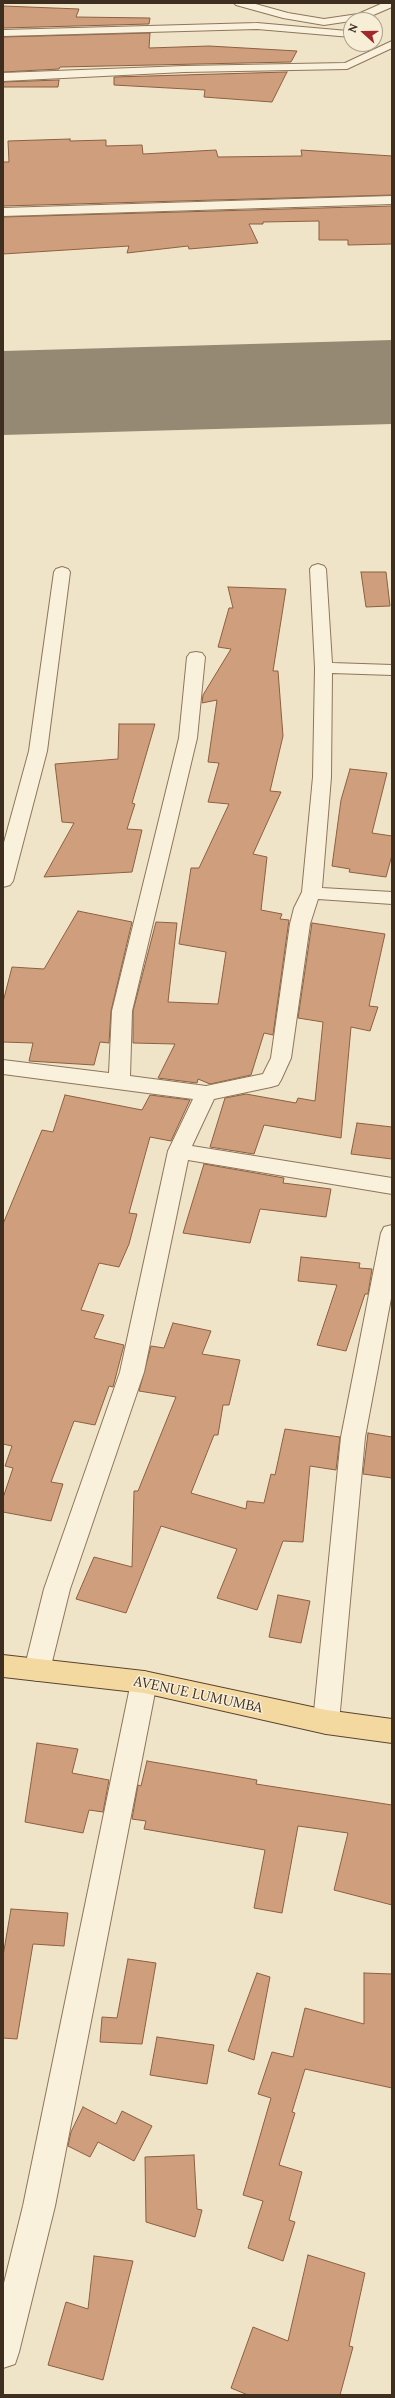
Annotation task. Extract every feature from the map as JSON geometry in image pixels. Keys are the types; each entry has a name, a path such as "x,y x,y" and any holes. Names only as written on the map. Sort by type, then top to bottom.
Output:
{"main road":[{"name":"AVENUE LUMUMBA","path":"3,1666 144,1682 326,1722 392,1731"}],"street":[{"path":"240,3 287,16 324,22 360,17 392,3"},
{"path":"3,32 257,26 343,34"},
{"path":"3,77 184,69 321,68 347,66 392,44"},
{"path":"3,212 183,208 281,202 392,200"},
{"path":"3,1068 119,1081 206,1093 271,1080 281,1058 300,924 304,908 312,892 322,777 324,668 318,569"},
{"path":"3,880 38,751 62,572"},
{"path":"119,1081 122,1011 188,738 196,658"},
{"path":"324,668 392,670"},
{"path":"312,892 328,895 392,898"},
{"path":"37,1670 57,1589 132,1372 179,1151 206,1093"},
{"path":"179,1151 392,1186"},
{"path":"326,1722 353,1437 392,1233"},
{"path":"3,2352 39,2206 144,1682"}],"building":[{"path":"3,6 79,9 76,17 150,18 149,24 3,28"},
{"path":"150,33 149,48 209,46 297,51 291,62 60,67 59,69 3,72 3,37"},
{"path":"287,72 272,102 204,97 205,90 114,85 114,77"},
{"path":"59,80 58,87 3,87 3,82"},
{"path":"70,139 70,141 106,140 106,146 142,145 143,154 216,150 218,157 302,156 301,150 392,156 392,195 3,206 3,162 9,162 8,141"},
{"path":"392,206 392,244 348,245 348,240 319,240 319,221 263,222 263,224 249,224 258,243 189,249 188,246 127,253 129,246 3,254 3,217"},
{"path":"361,572 386,572 390,606 366,607"},
{"path":"228,587 286,589 273,671 278,671 283,736 270,791 281,792 253,854 267,857 261,910 282,914 280,919 289,920 273,1035 264,1033 251,1075 210,1084 198,1079 197,1083 158,1078 175,1044 133,1043 133,1011 156,922 177,923 168,1002 218,1004 226,952 179,944 191,868 199,868 229,804 208,802 219,763 208,762 217,700 202,703 203,695 231,649 218,647 229,608 233,608"},
{"path":"119,724 155,724 132,803 135,804 127,829 142,830 132,872 44,877 74,823 62,822 55,764 118,759"},
{"path":"350,769 387,773 372,833 392,836 392,855 386,877 349,872 350,869 332,866 341,800"},
{"path":"78,911 132,922 111,1011 109,1043 100,1042 94,1065 29,1061 33,1043 3,1042 3,1002 12,967 44,969"},
{"path":"312,923 385,934 369,1006 378,1007 370,1031 351,1027 341,1138 264,1125 254,1154 210,1147 225,1098 246,1094 296,1103 298,1098 315,1101 323,1022 298,1018"},
{"path":"65,1095 142,1110 150,1095 190,1100 171,1141 150,1137 129,1213 137,1214 129,1244 119,1267 99,1263 81,1310 104,1315 94,1338 124,1345 113,1387 109,1386 95,1425 74,1421 51,1482 63,1484 51,1521 3,1512 3,1498 13,1468 5,1466 12,1446 3,1444 3,1224 42,1130 53,1132"},
{"path":"357,1123 392,1127 392,1159 351,1154"},
{"path":"204,1164 284,1178 283,1183 331,1189 326,1217 260,1209 250,1243 183,1233"},
{"path":"301,1257 360,1263 359,1268 372,1269 368,1294 365,1294 346,1351 317,1345 337,1285 298,1281"},
{"path":"173,1323 211,1331 202,1354 240,1360 229,1405 223,1405 218,1435 214,1435 191,1493 246,1509 247,1501 264,1503 271,1474 275,1475 285,1429 340,1437 336,1470 310,1466 303,1542 283,1541 257,1610 217,1598 237,1549 161,1526 126,1613 76,1599 94,1557 132,1567 134,1491 138,1491 176,1397 139,1391 151,1346 164,1348"},
{"path":"368,1433 392,1437 392,1478 363,1474"},
{"path":"278,1595 310,1601 301,1643 269,1637"},
{"path":"37,1743 78,1749 72,1773 109,1780 103,1812 89,1810 83,1833 25,1822"},
{"path":"147,1761 257,1780 256,1784 392,1805 392,1905 334,1890 348,1833 298,1826 282,1913 254,1908 265,1850 144,1829 146,1821 132,1819 138,1785 141,1786"},
{"path":"11,1909 68,1913 64,1946 33,1944 17,2039 3,2038 3,1956"},
{"path":"128,1959 156,1963 142,2044 100,2042 102,2017 117,2018"},
{"path":"257,1973 270,1977 254,2060 228,2051"},
{"path":"364,1973 392,1974 392,2088 305,2069 292,2112 295,2113 279,2165 302,2172 289,2220 295,2222 283,2261 248,2248 263,2201 243,2195 271,2098 258,2094 272,2052 293,2057 305,2008 364,2024"},
{"path":"157,2037 214,2045 207,2084 150,2075"},
{"path":"83,2107 116,2124 122,2111 152,2126 134,2161 98,2142 90,2157 68,2146 71,2132"},
{"path":"194,2155 197,2209 202,2210 195,2237 146,2222 145,2157"},
{"path":"308,2255 365,2273 349,2346 353,2347 340,2395 248,2395 231,2388 253,2327 288,2341"},
{"path":"94,2256 133,2261 103,2380 48,2365 66,2302 88,2309"}],"runway":[{"path":"3,393 392,382"}]}
